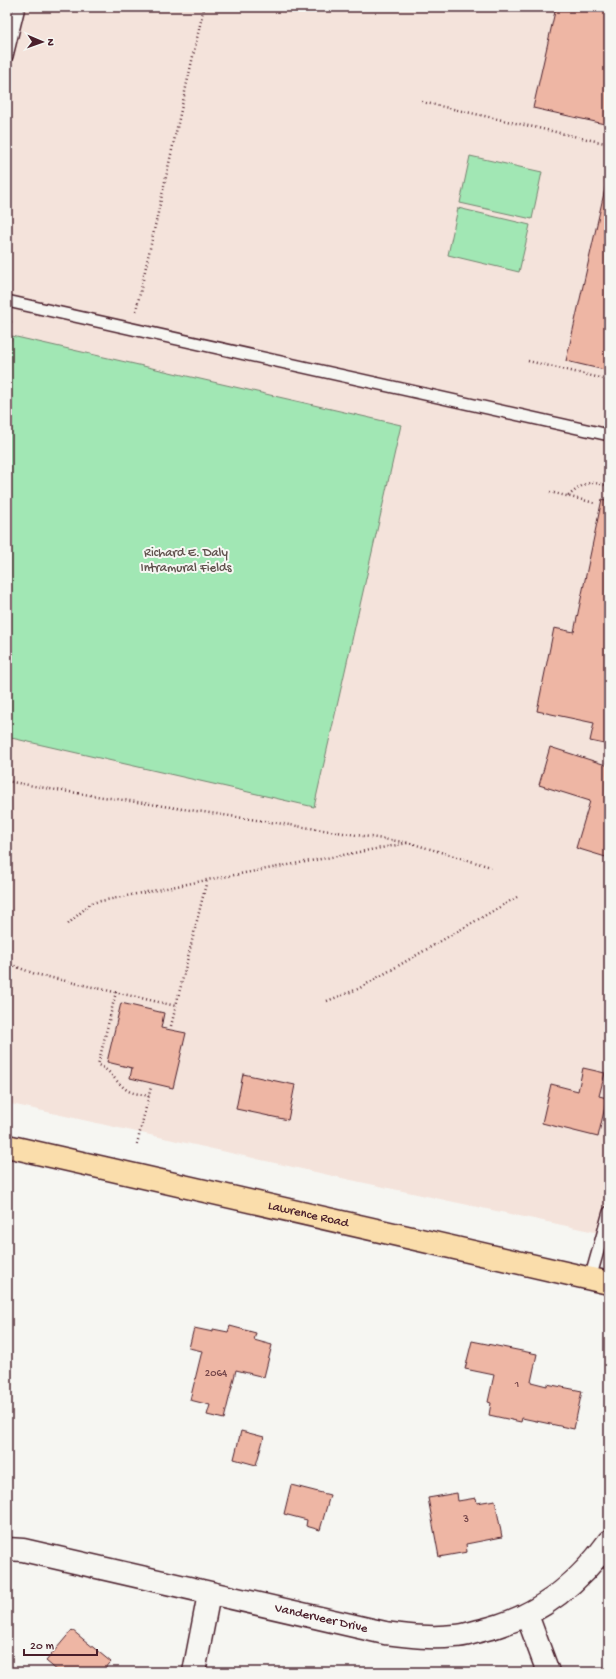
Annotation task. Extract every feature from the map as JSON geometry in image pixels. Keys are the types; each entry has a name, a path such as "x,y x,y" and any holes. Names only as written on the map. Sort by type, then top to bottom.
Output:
{"main road":[{"name":"Lawrence Road","path":"7,1146 600,1281"}],"street":[{"name":"Vanderveer Drive","path":"7,1549 23,1550 209,1594 385,1633 419,1638 456,1636 497,1627 527,1615 566,1590 593,1564 609,1542"},
{"path":"194,1672 209,1594"},
{"path":"527,1615 548,1672"}],"lane":[{"path":"7,56 19,7"},
{"path":"7,301 609,435"},
{"path":"600,1281 609,1212"}],"path":[{"path":"132,329 204,7"},
{"path":"422,102 609,144"},
{"path":"528,361 609,380"},
{"path":"568,496 581,486 594,482 609,486"},
{"path":"550,492 595,503"},
{"path":"7,781 50,790 410,843 491,867"},
{"path":"68,924 91,903 410,843"},
{"path":"171,1026 207,880"},
{"path":"327,1001 358,989 517,896"},
{"path":"7,963 35,974 176,1006"},
{"path":"116,992 98,1064 105,1067 122,1086 129,1091 149,1096"},
{"path":"137,1144 151,1087"}],"shaded area":[{"path":"7,7 609,7 609,1235 351,1180 7,1103"}],"green space":[{"path":"470,156 542,172 532,219 460,203"},
{"path":"458,208 530,225 519,272 448,255"},
{"name":"Richard E. Daly Intramural Fields","path":"12,336 401,425 314,807 7,737 7,358"}],"building":[{"path":"556,7 609,7 609,125 533,108"},
{"path":"609,171 609,371 566,361"},
{"path":"602,499 609,501 609,745 590,741 594,723 537,711 554,628 574,632"},
{"path":"550,747 609,766 609,858 576,848 590,801 539,785"},
{"path":"121,1003 164,1013 161,1028 186,1033 173,1088 130,1078 132,1068 107,1062"},
{"path":"583,1068 605,1073 599,1096 607,1098 598,1137 542,1123 551,1084 578,1091"},
{"path":"243,1074 295,1085 288,1120 236,1109"},
{"path":"230,1326 256,1333 254,1340 272,1345 264,1377 236,1370 224,1419 207,1415 210,1405 190,1400 202,1351 189,1348 194,1328 213,1332 213,1329 228,1332"},
{"path":"472,1341 537,1354 531,1382 582,1391 574,1429 522,1418 521,1422 489,1415 491,1403 488,1402 494,1375 465,1369"},
{"path":"241,1431 264,1437 256,1465 234,1459"},
{"path":"291,1485 330,1495 320,1530 306,1526 307,1520 284,1514"},
{"path":"457,1493 458,1501 476,1498 477,1503 495,1500 502,1537 466,1544 467,1552 439,1557 428,1498"},
{"path":"72,1630 111,1662 103,1671 104,1672 59,1672 46,1661"}]}
